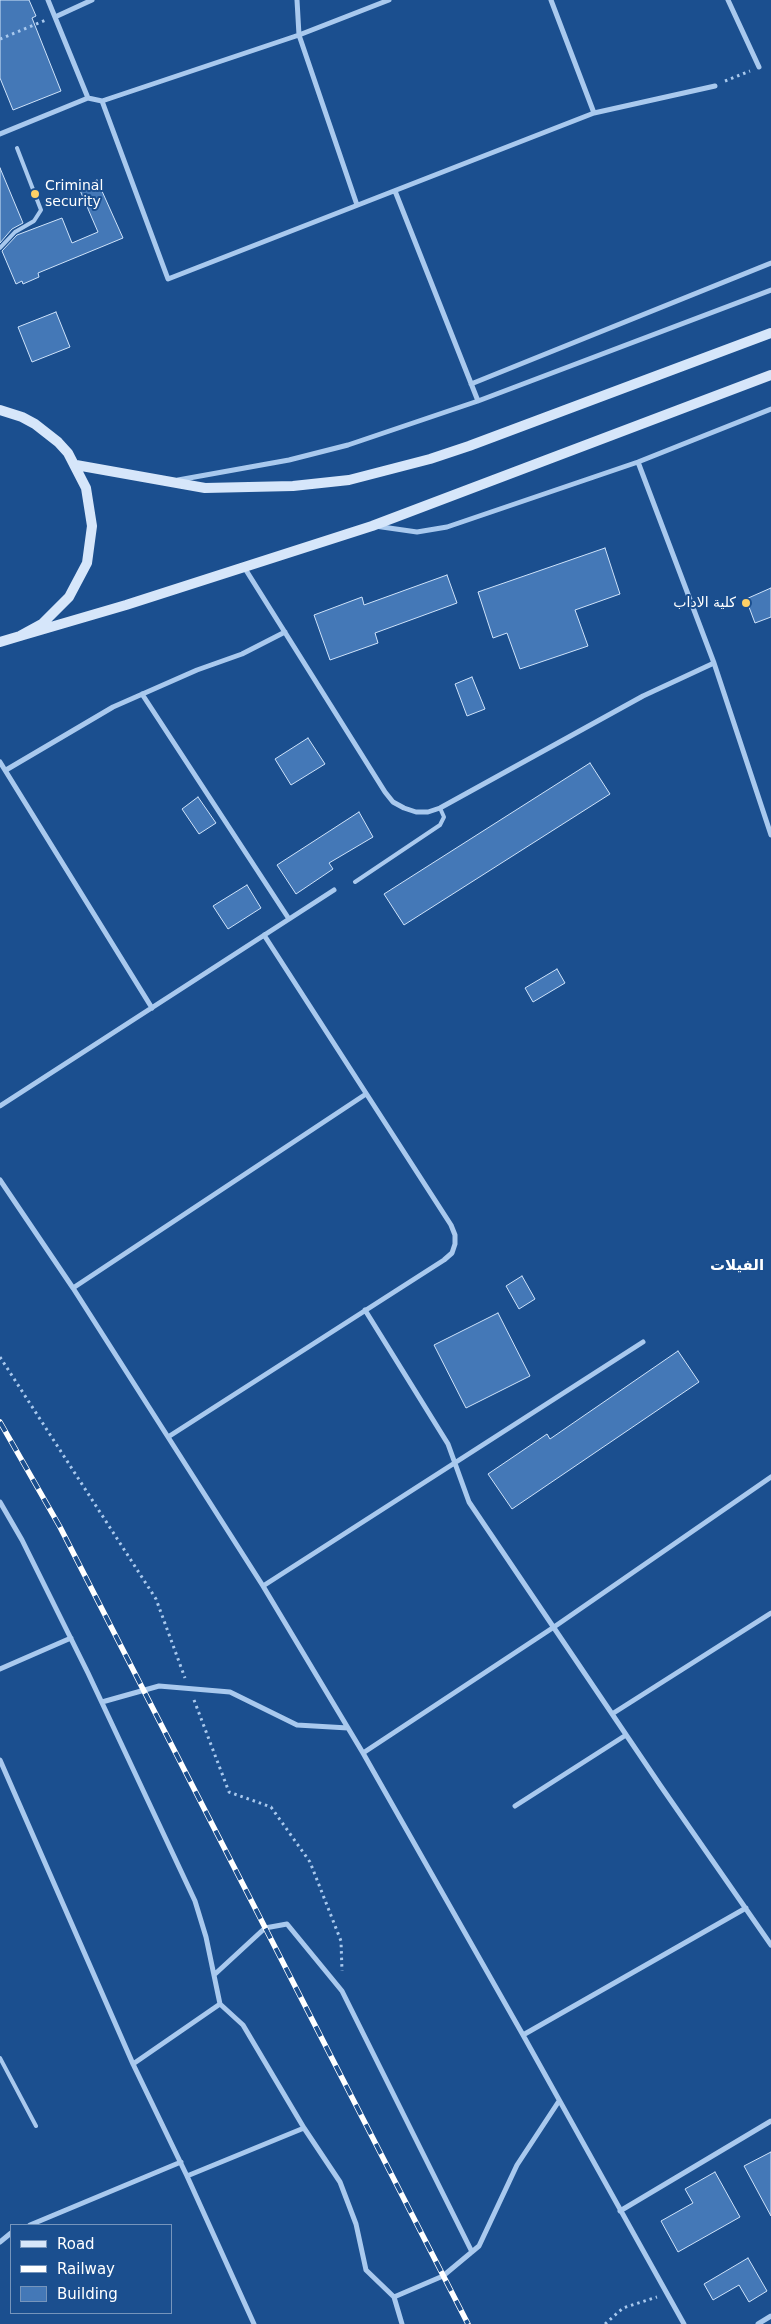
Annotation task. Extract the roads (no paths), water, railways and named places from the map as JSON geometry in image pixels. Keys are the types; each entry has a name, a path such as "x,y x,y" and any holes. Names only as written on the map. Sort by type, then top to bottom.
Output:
{"main road":[{"path":"76,465 205,488 249,489 349,480 430,459 469,446 771,333"},
{"path":"3,643 20,636 372,526 771,375"},
{"path":"0,405 4,411 35,424 47,432 68,453 76,465 86,488 92,513 92,538 86,563 76,586 61,606 42,624 20,636"}],"street":[{"path":"48,0 88,98"},
{"path":"55,16 92,0"},
{"path":"297,0 299,35 357,205"},
{"path":"0,134 88,98 102,101 299,35 390,0"},
{"path":"550,0 594,113"},
{"path":"730,0 759,67"},
{"path":"102,101 168,279 594,113 715,86"},
{"path":"395,191 478,401"},
{"path":"471,384 771,263"},
{"path":"169,482 289,460 348,445 478,401 771,290"},
{"path":"372,526 417,532 447,527 638,462 771,408"},
{"path":"638,462 714,662 771,835"},
{"path":"244,567 393,802 416,812 428,812 440,808 643,696 714,662"},
{"path":"6,770 114,707 198,670 242,654 285,632"},
{"path":"142,694 289,919"},
{"path":"0,762 152,1008"},
{"path":"0,1106 334,890"},
{"path":"168,1437 444,1260 452,1253 455,1244 455,1235 264,935"},
{"path":"73,1288 366,1094"},
{"path":"0,1180 73,1288 263,1586 363,1753 684,2324"},
{"path":"365,1310 448,1444 469,1502 626,1735 771,1945"},
{"path":"263,1586 643,1342"},
{"path":"363,1753 554,1628 771,1477"},
{"path":"0,1502 22,1540 71,1638 195,1901 206,1937 220,2004 243,2025 304,2128 340,2182 356,2224 366,2270 394,2297 402,2324"},
{"path":"612,1714 771,1613"},
{"path":"0,1669 71,1638"},
{"path":"102,1702 159,1686 230,1692 297,1725 348,1728"},
{"path":"516,1806 626,1735"},
{"path":"0,1760 133,2064 181,2162 254,2324"},
{"path":"0,1777 6,1774"},
{"path":"523,2035 746,1908"},
{"path":"214,1974 265,1928 288,1924 342,1991 472,2252"},
{"path":"133,2064 220,2004"},
{"path":"394,2297 443,2276 480,2246 517,2165 560,2101"},
{"path":"620,2211 771,2121"},
{"path":"187,2176 304,2128"},
{"path":"32,2224 181,2162"},
{"path":"0,2242 10,2234"},
{"path":"758,2324 771,2316"}],"lane":[{"path":"0,248 15,232 38,218 41,210 17,148"},
{"path":"354,882 440,825 444,817 440,808"},
{"path":"0,2058 36,2126"}],"railway":[{"path":"0,1422 60,1527 468,2324"}],"place":[{"name":"Criminal security","path":"35,194"},
{"name":"كلية الاداب","path":"746,603"}],"district":[{"name":"الفيلات","path":"737,1266"}]}
